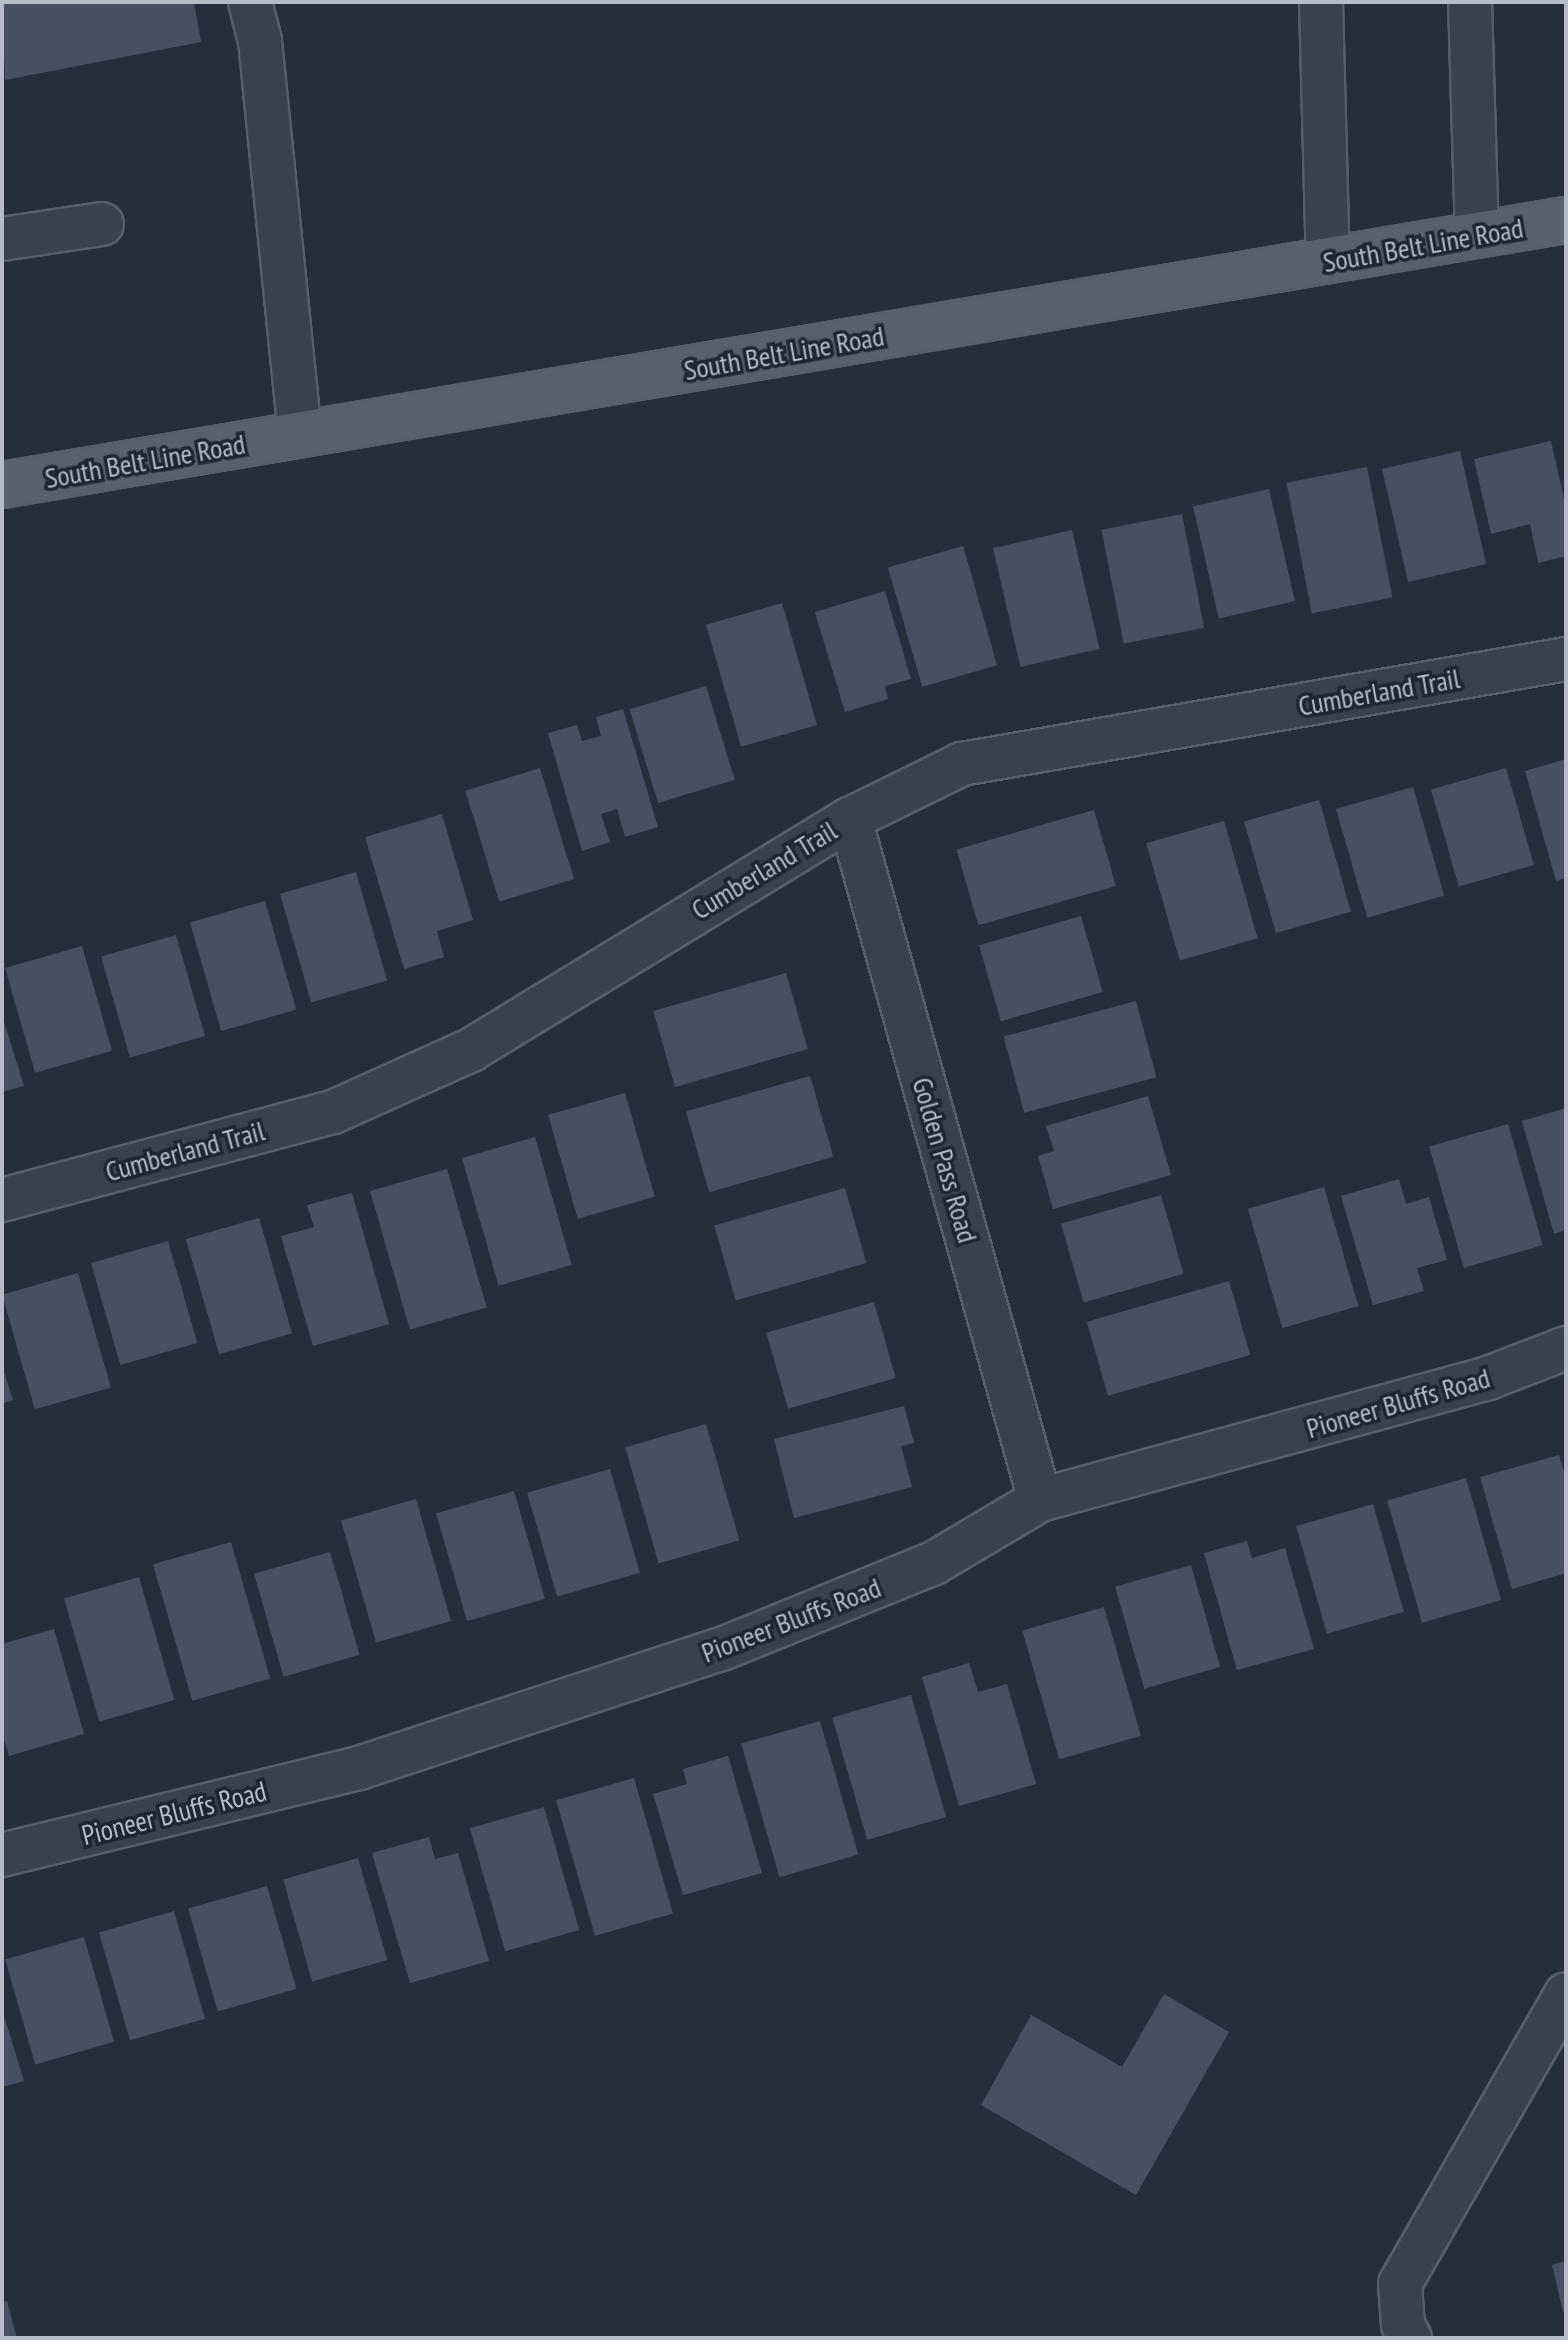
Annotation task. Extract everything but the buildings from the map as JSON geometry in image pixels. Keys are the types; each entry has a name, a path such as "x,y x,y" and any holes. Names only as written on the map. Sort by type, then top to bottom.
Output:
{"main road":[{"name":"South Belt Line Road","path":"2,485 1566,220"}],"street":[{"path":"250,2 260,41 300,435"},
{"path":"1321,2 1328,261"},
{"path":"1470,2 1477,235"},
{"path":"2,239 102,224"},
{"name":"Cumberland Trail","path":"2,1200 333,1112 457,1057 850,819 962,764 1566,659"},
{"name":"Golden Pass Road","path":"850,819 1040,1500"},
{"name":"Pioneer Bluffs Road","path":"2,1855 359,1768 722,1649 934,1563 1040,1500 1442,1391 1566,1348"},
{"path":"1410,2338 1403,2325 1400,2284 1566,1994"}]}
